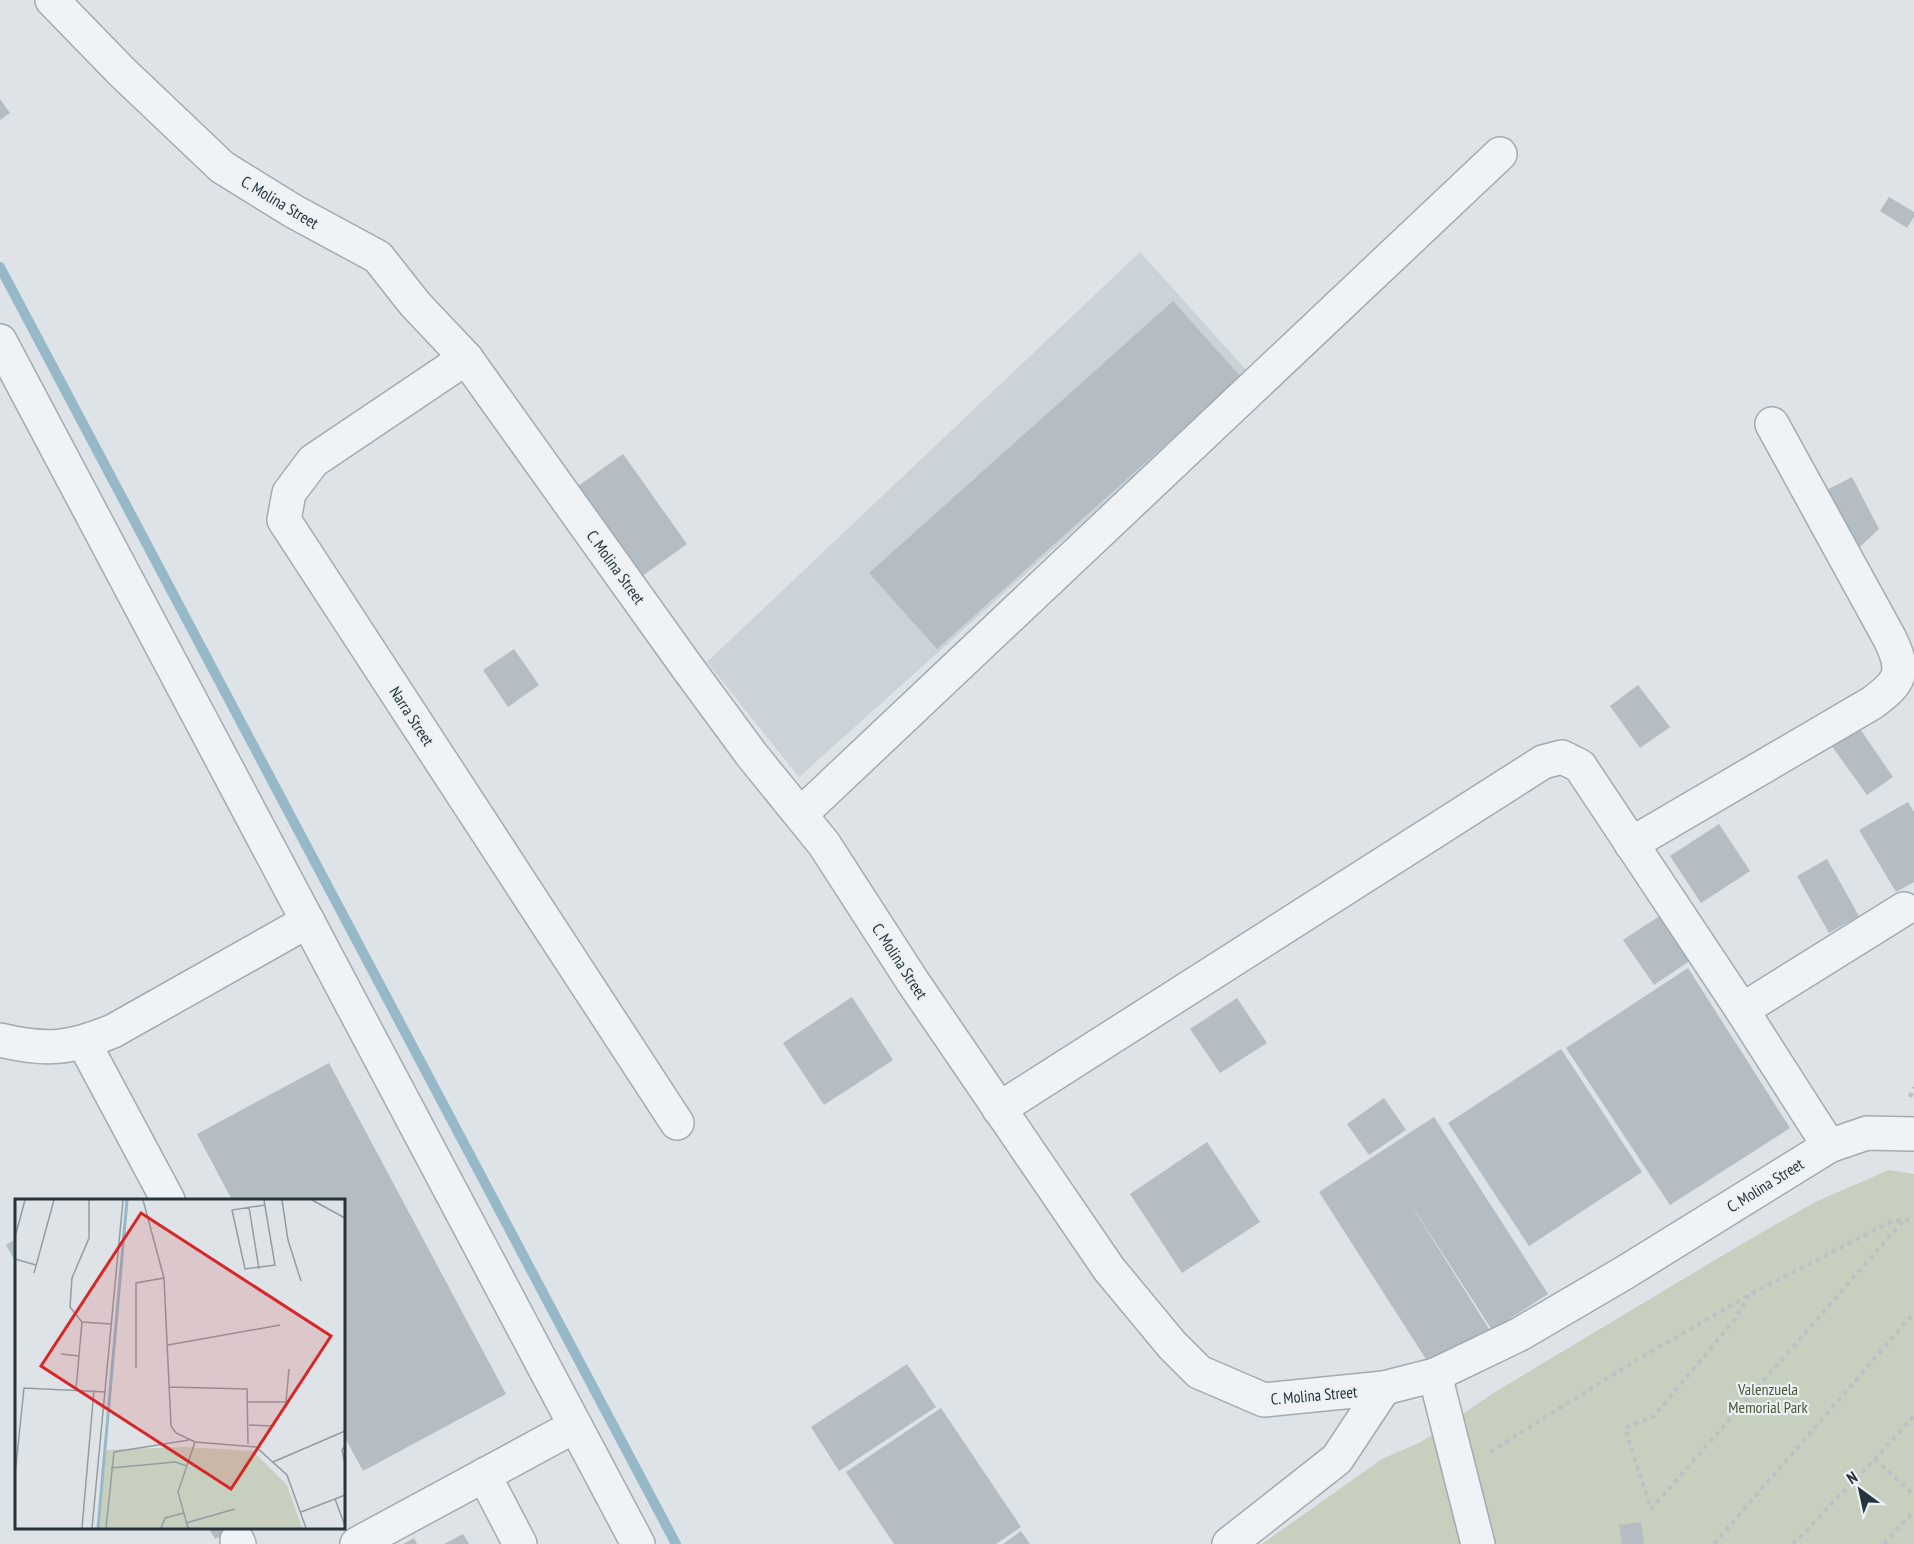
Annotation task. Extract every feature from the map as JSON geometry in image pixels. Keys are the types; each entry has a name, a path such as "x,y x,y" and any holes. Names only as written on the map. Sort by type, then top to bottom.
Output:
{"street":[{"name":"C. Molina Street","path":"52,0 122,72 222,167 293,211 378,257 415,304 466,358 751,754 824,844 913,982 1109,1269 1172,1345 1199,1372 1264,1400 1384,1388 1435,1375 1520,1334 1624,1273 1829,1146 1867,1133 1914,1134"},
{"path":"801,814 1500,154"},
{"path":"0,341 638,1544"},
{"name":"Narra Street","path":"466,358 313,461 289,493 284,520 677,1123"},
{"path":"1631,844 1872,703 1889,690 1900,673 1899,656 1772,424"},
{"path":"999,1109 1543,762 1562,757 1580,766 1829,1146"},
{"path":"1742,1010 1904,909"},
{"path":"0,1040 26,1046 54,1047 84,1043 113,1031 308,921"},
{"path":"84,1043 167,1199"},
{"path":"1435,1375 1478,1544"},
{"path":"1229,1544 1337,1459 1384,1388"},
{"path":"357,1544 575,1426"},
{"path":"484,1475 520,1544"},
{"path":"343,1529 351,1544"}],"path":[{"path":"1749,1295 1735,1319 1654,1416 1625,1428 1650,1509 1904,1220"},
{"path":"1458,1471 1635,1361 1749,1295 1892,1221 1914,1220"},
{"path":"1713,1544 1914,1314"},
{"path":"1794,1544 1914,1416"},
{"path":"1875,1460 1914,1495"},
{"path":"1884,1544 1914,1511"}],"shaded area":[{"path":"1140,252 1249,373 799,777 707,662"}],"green space":[{"name":"Valenzuela Memorial Park","path":"1889,1170 1914,1174 1914,1544 1262,1544 1382,1459 1421,1442 1495,1392 1740,1245 1815,1202"}],"building":[{"path":"0,99 10,113 0,120"},
{"path":"1889,197 1914,212 1914,217 1907,228 1880,211"},
{"path":"1173,301 1241,377 937,649 869,573"},
{"path":"623,454 687,544 638,579 574,489"},
{"path":"1852,477 1879,529 1851,555 1819,494"},
{"path":"514,649 539,685 508,707 483,670"},
{"path":"1638,685 1670,727 1640,748 1610,706"},
{"path":"1856,723 1893,777 1867,795 1829,742"},
{"path":"1908,802 1914,812 1914,882 1896,892 1859,830"},
{"path":"1719,824 1750,871 1701,903 1670,856"},
{"path":"1827,859 1859,916 1829,933 1797,876"},
{"path":"1661,915 1691,960 1654,985 1623,940"},
{"path":"1688,968 1790,1128 1670,1205 1566,1048"},
{"path":"852,997 893,1060 824,1105 783,1043"},
{"path":"1237,998 1267,1043 1220,1073 1190,1029"},
{"path":"1561,1049 1642,1172 1529,1246 1448,1123"},
{"path":"329,1063 506,1394 363,1471 345,1438 345,1199 231,1199 197,1134"},
{"path":"1384,1098 1406,1130 1369,1155 1347,1124"},
{"path":"1434,1117 1548,1294 1492,1330 1403,1192 1489,1329 1431,1367 1319,1192"},
{"path":"1207,1142 1260,1222 1182,1273 1130,1194"},
{"path":"15,1240 15,1261 6,1245"},
{"path":"907,1364 936,1407 839,1471 811,1427"},
{"path":"941,1408 1021,1527 996,1544 894,1544 846,1472"},
{"path":"1641,1522 1644,1544 1622,1544 1619,1525"},
{"path":"210,1529 250,1529 252,1532 229,1544 223,1544 219,1537 215,1539"},
{"path":"1021,1531 1030,1544 1003,1544"},
{"path":"463,1534 469,1544 444,1544"},
{"path":"414,1538 417,1544 403,1544"}],"waterway":[{"path":"0,267 676,1544"}]}
